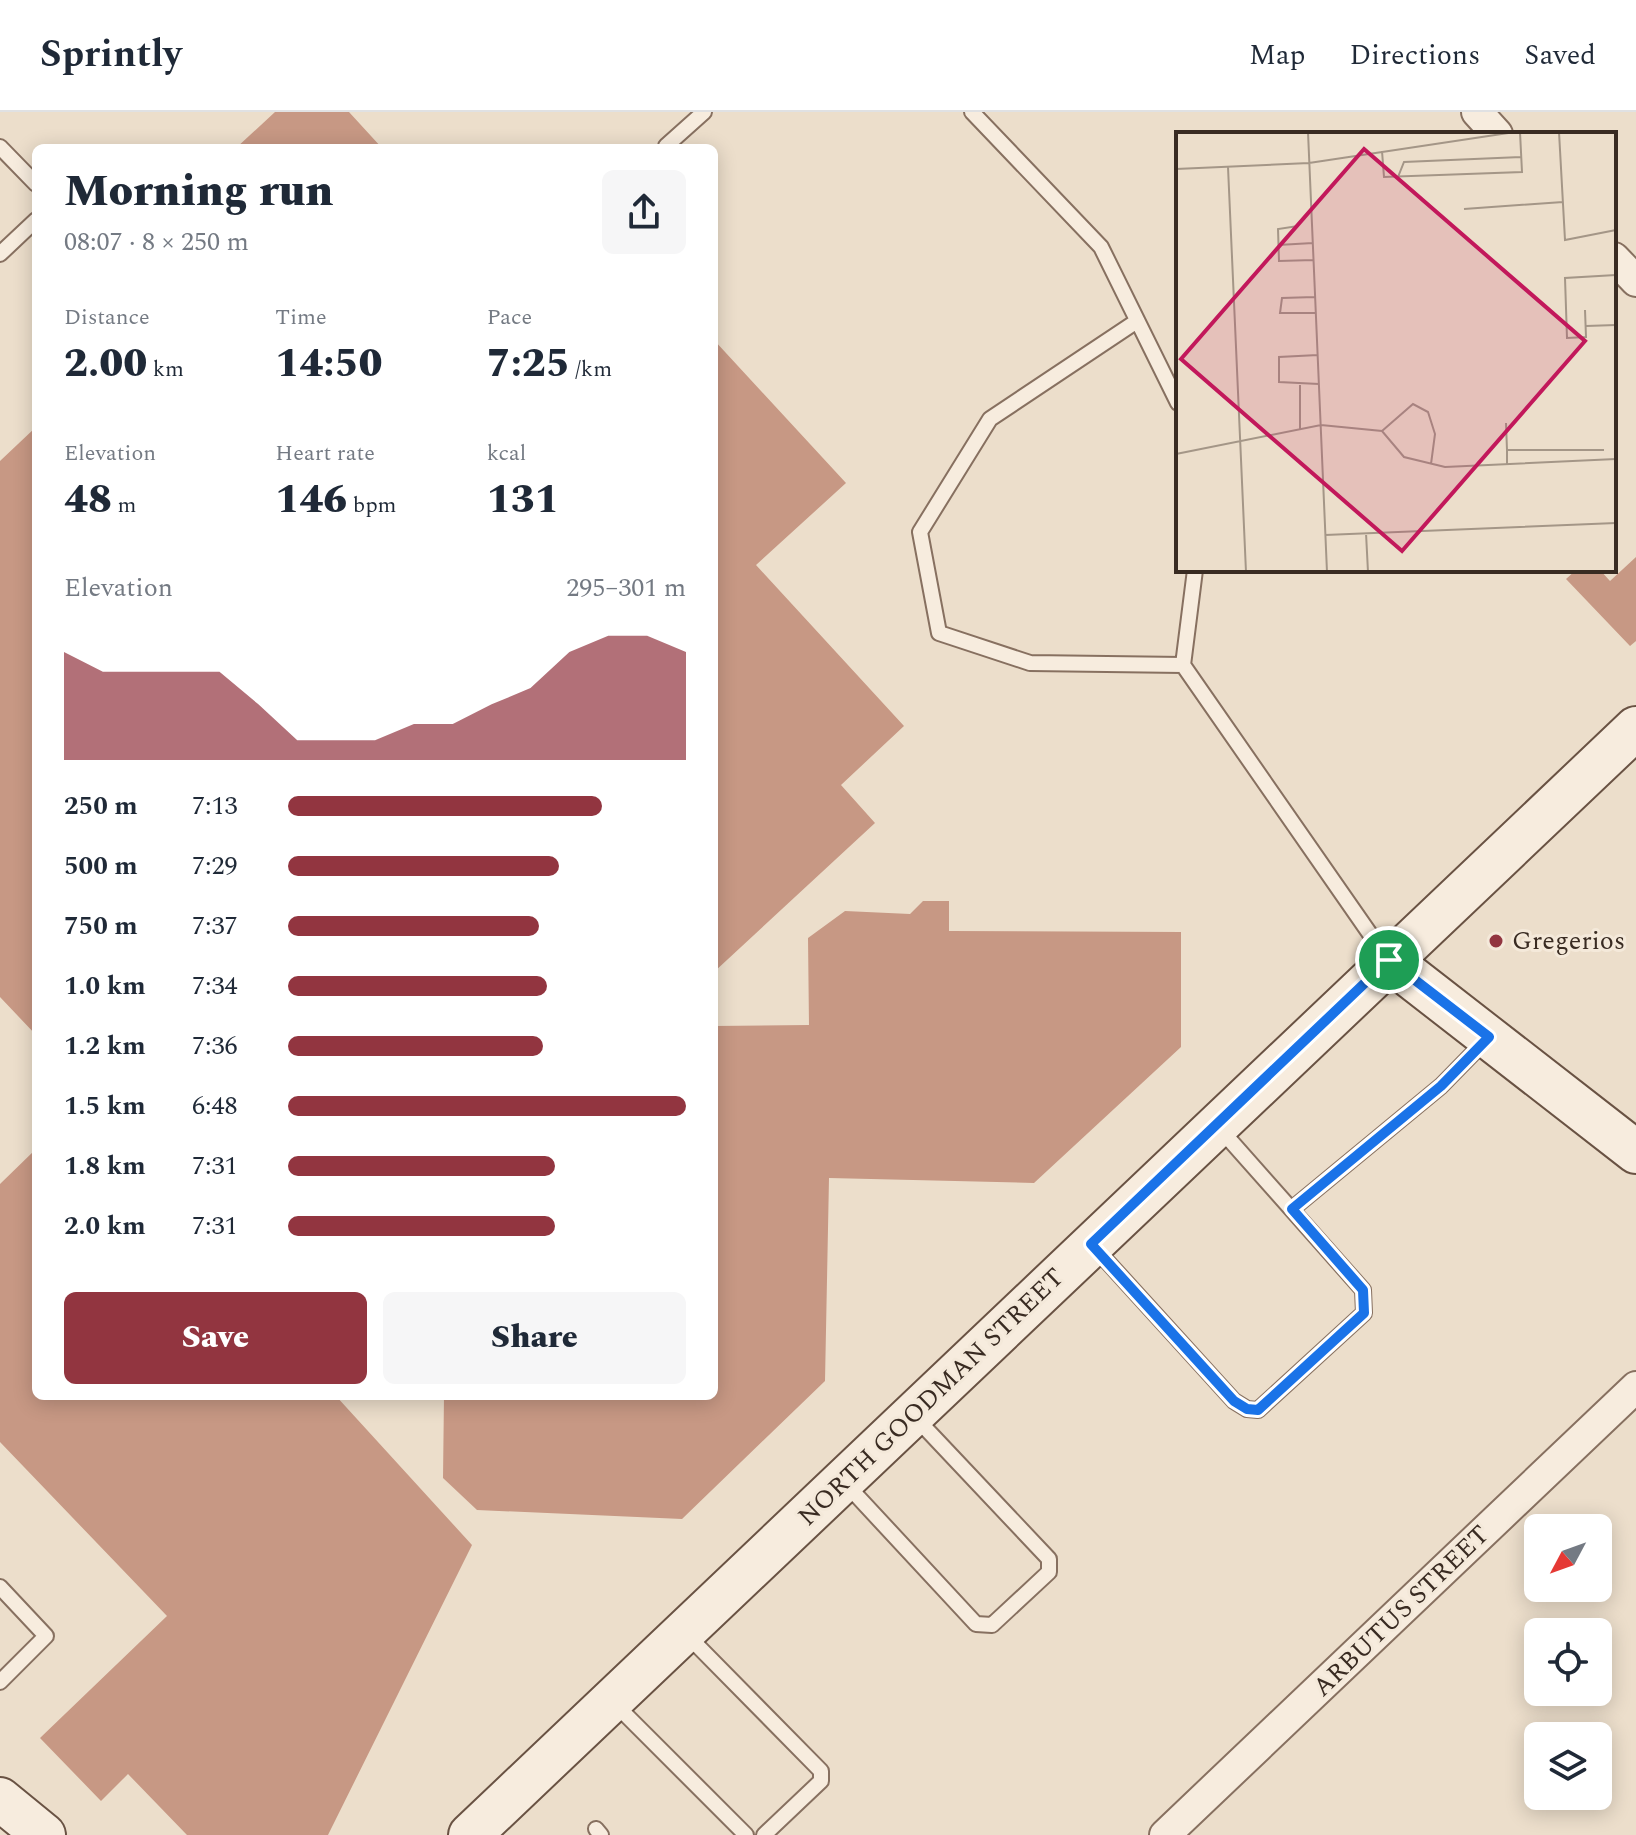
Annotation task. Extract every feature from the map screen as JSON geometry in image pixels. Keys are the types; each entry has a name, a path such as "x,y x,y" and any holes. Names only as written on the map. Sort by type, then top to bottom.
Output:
{"main road":[{"name":"NORTH GOODMAN STREET","path":"470,1835 1636,728"},
{"path":"1389,960 1636,1152"},
{"path":"0,1799 44,1835"}],"street":[{"path":"1477,112 1495,132"},
{"path":"1616,260 1636,281"},
{"name":"ARBUTUS STREET","path":"1165,1835 1636,1387"}],"lane":[{"path":"668,144 704,112"},
{"path":"972,112 1101,247 1176,399"},
{"path":"0,147 32,180"},
{"path":"0,254 32,224"},
{"path":"1137,321 990,419 920,532 939,633 1030,663 1183,665"},
{"path":"1195,572 1183,665 1389,960"},
{"path":"1292,1209 1441,1086 1489,1037"},
{"path":"1091,1244 1234,1401 1247,1409 1258,1410 1364,1313 1363,1290 1216,1125"},
{"path":"843,1481 976,1624 992,1625 1049,1572 1049,1559 912,1414"},
{"path":"0,1587 46,1636 0,1682"},
{"path":"684,1632 821,1771 821,1781 764,1835"},
{"path":"612,1700 746,1835"}],"building":[{"path":"275,112 349,112 378,144 240,144"},
{"path":"718,344 846,483 756,565 904,726 841,785 875,823 718,968"},
{"path":"32,431 32,1031 0,997 0,461"},
{"path":"1636,557 1636,641 1630,646 1566,579 1574,572 1602,572 1610,581"},
{"path":"923,901 949,901 949,931 1181,932 1181,1047 1034,1183 829,1178 825,1381 682,1519 477,1510 443,1478 444,1400 718,1400 718,1026 809,1025 808,938 845,911 910,914"},
{"path":"32,1153 32,1400 340,1400 472,1545 328,1835 187,1835 128,1774 101,1801 40,1738 167,1616 0,1442 0,1184"}],"place":[{"name":"Gregerios","path":"1496,941"}],"route":[{"path":"1389,960 1489,1037 1441,1086 1292,1209 1363,1290 1364,1313 1258,1410 1247,1409 1234,1401 1091,1244 1389,960"}]}
